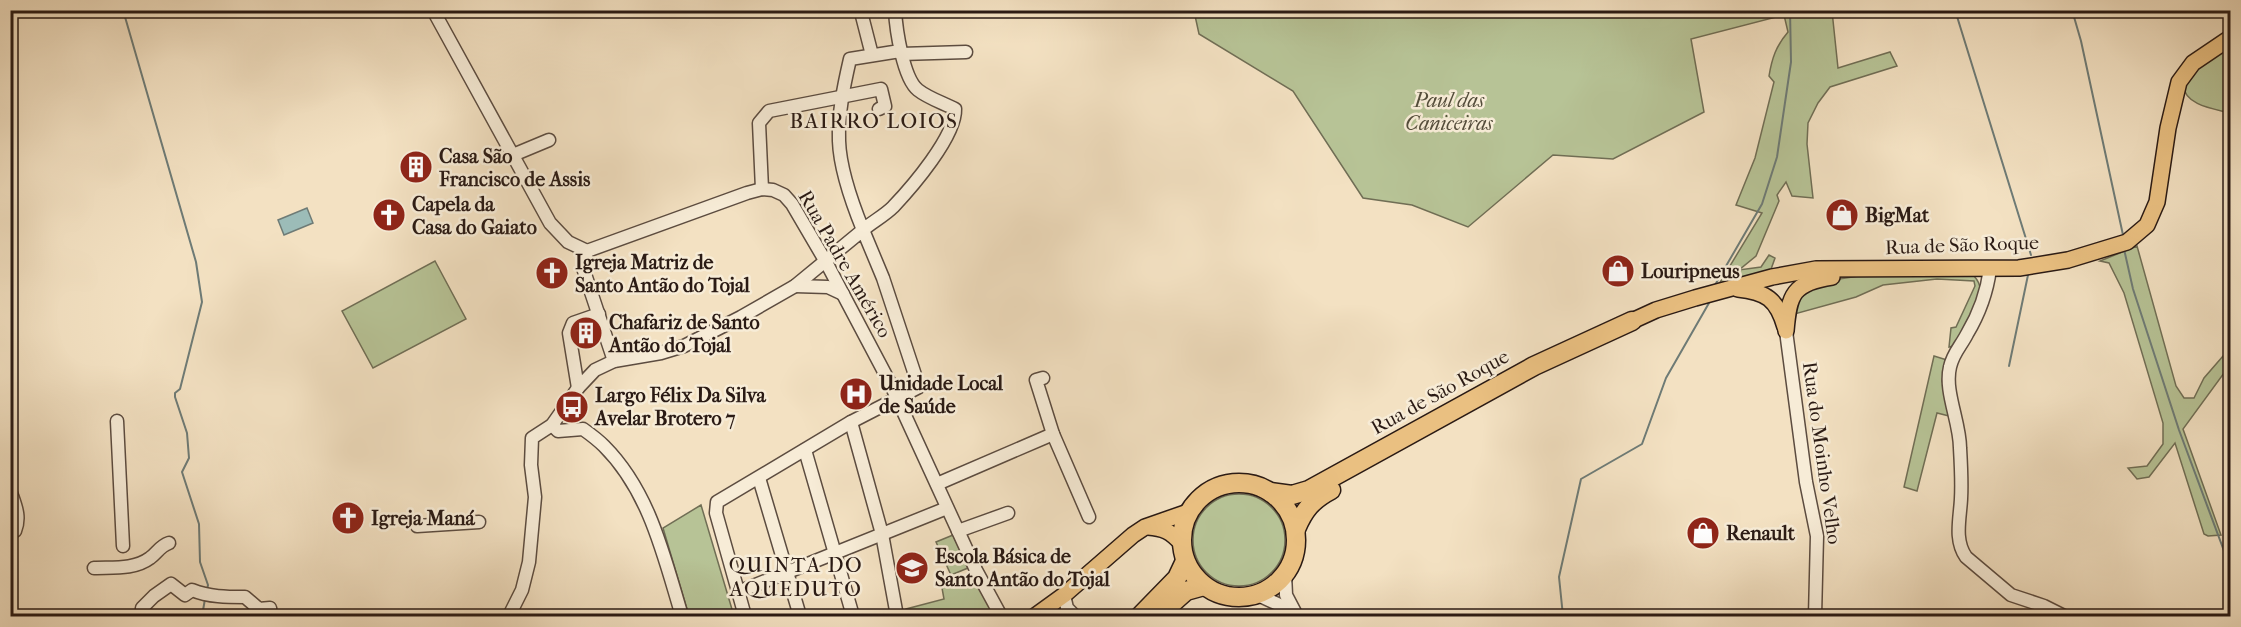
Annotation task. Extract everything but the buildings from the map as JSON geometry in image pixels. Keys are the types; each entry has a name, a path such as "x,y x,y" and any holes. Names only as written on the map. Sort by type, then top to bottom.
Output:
{"highway":[{"name":"Rua de São Roque","path":"1270,492 1292,495 1309,490 1534,366 1632,321"},
{"name":"Rua de São Roque","path":"1296,529 1303,512 1315,498 1632,321"},
{"path":"1140,616 1177,579 1183,552 1183,527 1188,512 1202,496 1218,487 1236,483 1253,484 1270,492 1282,502 1291,515 1296,529 1296,549 1290,567 1277,583 1258,595 1241,597 1222,595 1204,586 1193,575 1183,552"},
{"path":"1158,616 1186,591 1204,586"}],"main road":[{"name":"Rua de São Roque","path":"1632,321 1656,310 1732,288 1772,277 1816,269 2019,268 2068,260 2127,242 2140,232 2152,216 2157,202 2168,128 2179,82 2193,63 2230,38"},
{"path":"1786,331 1789,304 1798,288 1812,280 1842,275 1855,270"},
{"path":"1772,277 1783,288 1789,304"},
{"path":"1732,288 1766,296 1780,312 1786,331"},
{"path":"1035,616 1064,596 1145,527 1188,512"},
{"path":"1145,527 1161,528 1172,533 1183,552"}],"street":[{"path":"433,10 557,233 568,242 587,250 762,189 759,123 769,111 881,89 885,106 879,109"},
{"path":"819,285 829,267 863,230 892,207 937,154 956,121 955,109 919,91 913,85 901,52 895,10"},
{"path":"862,16 872,55"},
{"path":"746,616 716,513 716,505 720,499 851,422 918,387 883,278 849,196 839,142 842,96 850,58 901,52 966,52"},
{"path":"513,155 549,140"},
{"name":"Rua Padre Américo","path":"762,189 773,190 783,195 792,204 829,267 897,397 947,508 1001,616"},
{"path":"587,250 583,268 614,361"},
{"path":"509,616 522,590 529,562 535,497 531,465 532,438 552,425 578,388 595,370 614,361 661,353 684,346 829,267"},
{"path":"1990,269 1983,299 1971,327 1955,351 1949,368 1949,385 1960,432 1961,499 1958,536 1961,550 1966,557 2011,595 2044,606 2064,616"},
{"path":"795,286 819,285 836,289 844,295"},
{"path":"578,388 569,333 573,323 599,314"},
{"name":"Rua do Moinho Velho","path":"1786,331 1806,482 1817,536 1815,616"},
{"path":"1043,378 1036,380 1053,434 1089,517"},
{"path":"117,421 123,546"},
{"path":"851,422 882,534 897,616"},
{"path":"552,425 558,431 583,429 604,446 627,476 649,512 656,530 681,616"},
{"path":"937,484 1053,434"},
{"path":"805,450 853,616"},
{"path":"759,478 800,616"},
{"path":"10,490 19,522 15,531 10,533"},
{"path":"738,592 947,508"},
{"path":"958,531 1008,513"},
{"path":"417,526 479,522"},
{"path":"94,568 135,566 169,543"},
{"path":"1285,574 1286,595 1295,614"},
{"path":"142,616 142,608 171,584 185,595 192,590 224,597 245,597 259,609 270,608 271,616"},
{"path":"1258,595 1295,614"},
{"path":"1064,596 1067,608 1075,616"}],"green space":[{"name":"Paul das Caniceiras","path":"1194,11 1832,11 1838,68 1890,52 1897,66 1830,87 1818,103 1808,123 1807,144 1813,198 1792,196 1786,182 1777,195 1779,201 1756,256 1739,270 1761,267 1769,255 1775,258 1770,272 1719,284 1762,213 1736,205 1755,158 1774,82 1769,76 1773,58 1780,42 1788,32 1784,15 1691,39 1704,112 1613,159 1553,155 1468,227 1412,205 1363,198 1293,91 1199,34"},
{"path":"2230,44 2230,113 2195,102 2189,98 2183,85 2199,65"},
{"path":"2137,246 2176,386 2184,398 2194,398 2204,378 2230,348 2230,377 2224,373 2183,429 2221,535 2204,534 2175,443 2149,477 2137,479 2128,468 2147,466 2163,444 2163,423 2124,293 2109,263 2100,261"},
{"path":"435,261 466,319 373,368 342,311"},
{"path":"1859,276 1974,276 1979,284 1979,302 1954,346 1949,347 1951,328 1956,327 1975,286 1974,281 1937,279 1883,285 1856,297 1791,315 1798,296 1819,282"},
{"path":"1934,356 1947,360 1942,381 1953,417 1937,413 1917,491 1904,487"},
{"path":"1239,494 1257,497 1272,507 1282,522 1285,540 1282,558 1272,573 1257,583 1239,586 1221,583 1206,573 1196,558 1193,540 1196,522 1206,507 1221,497"},
{"path":"701,505 734,616 689,616 663,528"},
{"path":"953,535 968,568 951,575 936,542"},
{"path":"973,573 996,616 902,616 906,609 944,599 942,588"}],"water":[{"path":"307,208 313,223 284,235 278,220"}],"waterway":[{"path":"123,10 196,262 202,302 180,389 175,393 175,397 187,433 189,458 182,472 199,524 200,562 208,585 207,590"},
{"path":"1715,285 1762,204 1777,157 1791,62 1790,10"},
{"path":"1955,10 2031,255"},
{"path":"2072,10 2081,41 2123,235"},
{"path":"2124,249 2133,289 2179,430 2230,567"},
{"path":"2009,366 2028,275"},
{"path":"1563,616 1559,577 1581,479 1642,444 1666,378 1709,303"},
{"path":"202,616 205,599"}],"place":[{"name":"Casa São Francisco de Assis","path":"416,167"},
{"name":"Capela da Casa do Gaiato","path":"389,215"},
{"name":"BigMat","path":"1842,215"},
{"name":"Louripneus","path":"1618,271"},
{"name":"Igreja Matriz de Santo Antão do Tojal","path":"552,273"},
{"name":"Chafariz de Santo Antão do Tojal","path":"586,333"},
{"name":"Unidade Local de Saúde","path":"856,394"},
{"name":"Largo Félix Da Silva Avelar Brotero 7","path":"572,407"},
{"name":"Igreja Maná","path":"348,518"},
{"name":"Renault","path":"1703,533"},
{"name":"Escola Básica de Santo Antão do Tojal","path":"912,568"}],"district":[{"name":"BAIRRO LOIOS","path":"874,121"},
{"name":"QUINTA DO AQUEDUTO","path":"796,577"}]}
